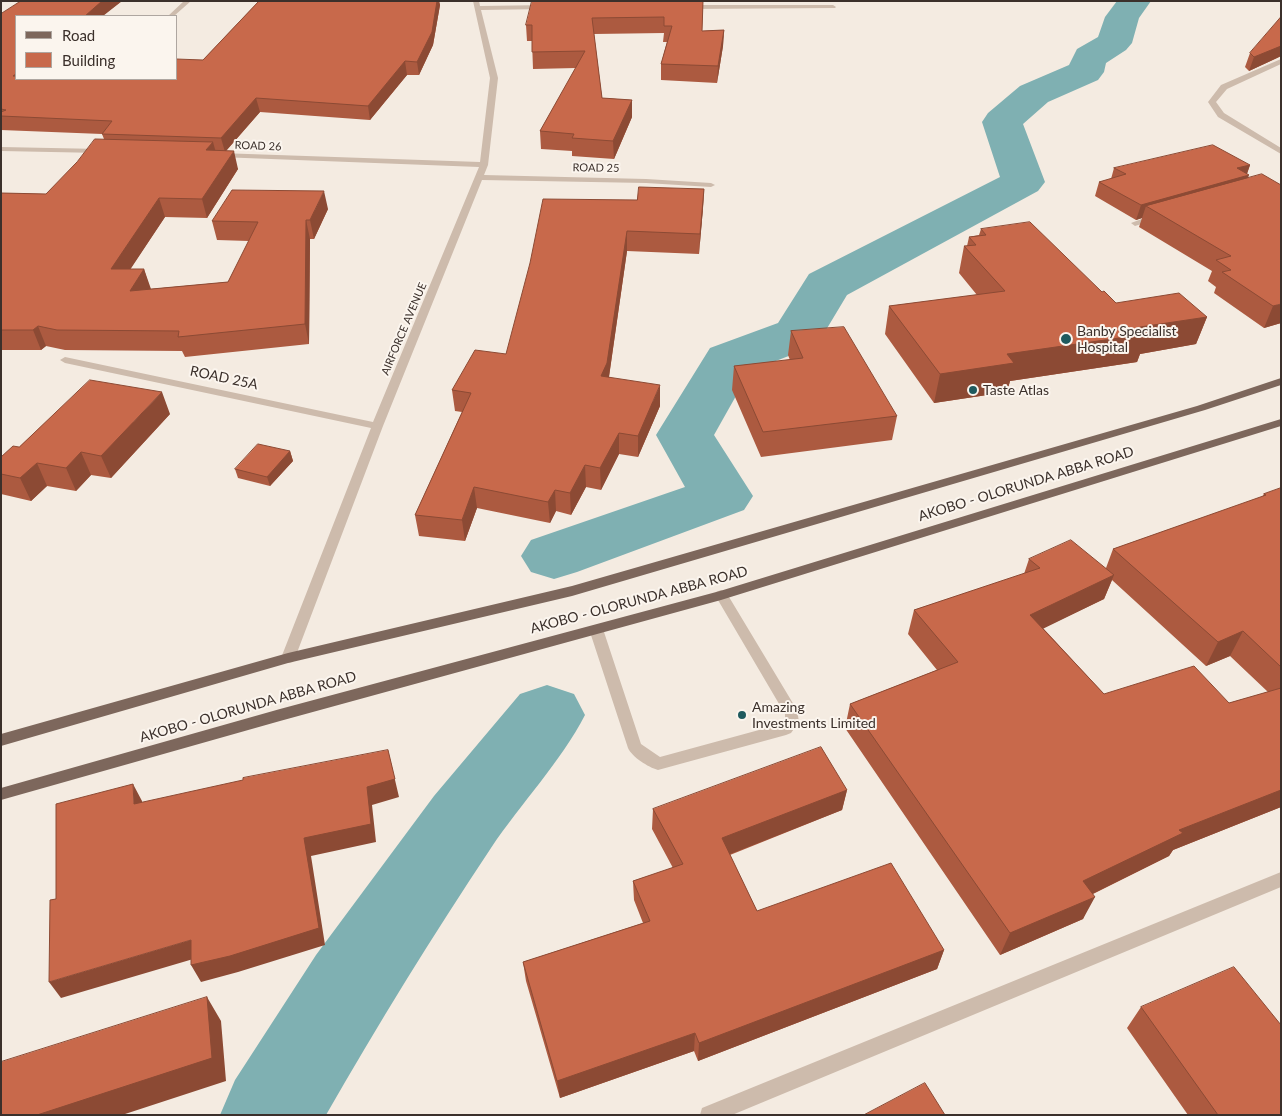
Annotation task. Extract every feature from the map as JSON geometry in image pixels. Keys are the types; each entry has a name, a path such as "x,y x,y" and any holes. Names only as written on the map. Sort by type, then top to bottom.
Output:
{"main road":[{"name":"AKOBO - OLORUNDA ABBA ROAD","path":"1,740 288,658 572,591 1182,414 1281,382"},
{"name":"AKOBO - OLORUNDA ABBA ROAD","path":"1,794 280,715 720,595 1281,422"}],"street":[{"path":"172,15 188,1"},
{"path":"476,5 556,7"},
{"name":"AIRFORCE AVENUE","path":"288,658 377,426 484,165 494,78 476,5"},
{"path":"680,6 833,7"},
{"path":"1281,61 1224,87 1212,102 1221,115 1281,152"},
{"path":"1,149 108,152"},
{"name":"ROAD 26","path":"214,155 484,165"},
{"name":"ROAD 25","path":"480,177 646,181 711,185"},
{"path":"1135,223 1163,215"},
{"name":"ROAD 25A","path":"65,360 377,426"},
{"path":"596,629 635,748 658,764 786,729 792,722 792,714 720,595"},
{"path":"709,1115 1281,879"}],"building":[{"path":"21,1 102,1 86,15 15,15 15,75 13,76 15,76 15,80 178,80 178,59 203,60 259,1 437,1 432,32 417,62 405,61 368,106 256,98 221,138 102,134 112,121 1,116 1,112 6,110 1,109 1,14"},
{"path":"532,1 703,1 702,31 724,30 718,66 661,64 672,26 664,26 664,17 592,18 602,98 632,100 613,141 572,138 574,134 540,131 585,51 532,52 532,25 526,25"},
{"path":"1281,17 1281,46 1254,57 1250,53"},
{"path":"95,139 213,142 206,150 234,151 202,199 159,198 111,269 144,269 130,291 228,282 258,222 212,221 232,190 324,191 310,220 306,220 305,324 178,337 179,331 57,330 38,326 33,330 1,330 1,193 46,194 77,162"},
{"path":"1213,145 1250,165 1237,168 1249,175 1141,205 1099,182 1126,174 1114,168"},
{"path":"1262,174 1281,185 1281,304 1273,306 1222,272 1231,270 1216,260 1231,256 1146,206"},
{"path":"639,187 704,189 700,234 627,231 607,363 601,376 660,385 638,436 619,433 600,468 585,465 570,493 555,490 548,502 474,487 462,520 415,515 471,393 452,390 475,350 506,354 530,263 543,199 637,200"},
{"path":"1030,222 1102,292 1104,291 1116,303 1179,293 1207,317 1140,327 1147,334 1007,354 1014,363 940,374 889,306 1005,291 964,246 976,245 969,237 986,235 981,229"},
{"path":"844,327 897,416 763,432 734,366 803,358 791,331"},
{"path":"90,380 162,392 101,456 81,452 66,468 37,463 20,478 1,474 1,457 13,446 19,447"},
{"path":"258,444 290,451 267,477 235,469"},
{"path":"1281,488 1281,667 1243,631 1218,642 1113,549"},
{"path":"1071,540 1114,575 1030,615 1104,694 1194,666 1229,703 1281,688 1281,790 1179,830 1183,833 1083,881 1095,897 1010,933 850,704 958,662 914,610 1040,568 1029,559"},
{"path":"821,747 847,790 722,838 757,911 891,863 944,950 699,1043 695,1033 557,1081 523,962 650,921 633,881 683,864 653,809"},
{"path":"388,750 395,779 367,787 371,824 304,838 319,928 230,956 191,965 191,940 49,982 50,900 56,899 56,804 133,784 134,804 243,780 243,778"},
{"path":"1234,967 1281,1025 1281,1115 1218,1115 1141,1007"},
{"path":"207,997 212,1058 37,1115 1,1115 1,1062"},
{"path":"925,1083 945,1115 864,1115"}],"waterway":[{"path":"554,556 722,496 685,435 729,360 798,334 827,285 1023,182 1002,122 1034,94 1085,72 1090,57 1114,43 1122,17 1135,1"},
{"path":"270,1115 349,986 463,821 547,715"}],"place":[{"name":"Banby Specialist Hospital","path":"1066,339"},
{"name":"Taste Atlas","path":"973,390"},
{"name":"Amazing Investments Limited","path":"742,715"}]}
